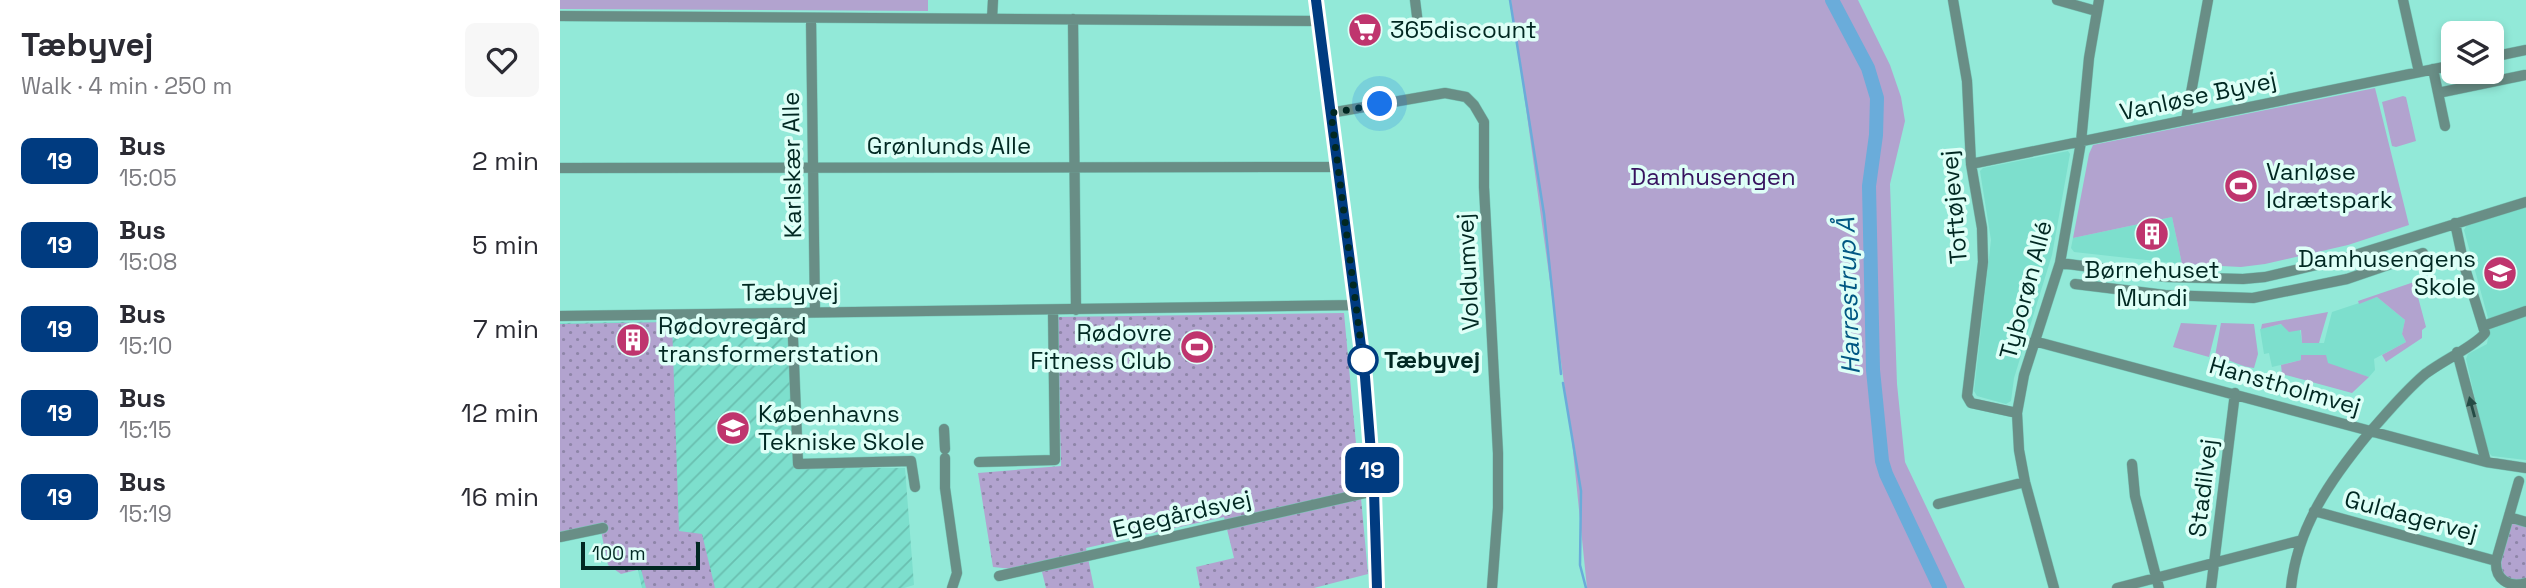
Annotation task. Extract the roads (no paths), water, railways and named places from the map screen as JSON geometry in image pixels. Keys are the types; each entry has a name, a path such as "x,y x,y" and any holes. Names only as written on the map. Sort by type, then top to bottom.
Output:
{"street":[{"path":"992,19 993,0"},
{"path":"1316,0 1365,377 1374,491 1377,588"},
{"path":"1415,0 1419,32"},
{"name":"Toftøjevej","path":"1953,0 1967,81 1971,164 1982,228 1983,262 1967,396 1971,403 2018,413"},
{"path":"2057,0 2097,5"},
{"path":"2186,120 2208,0"},
{"path":"2403,0 2418,72"},
{"name":"Tyborøn Allé","path":"2054,588 2025,482 2018,413 2024,375 2060,263 2081,142 2097,5"},
{"path":"560,16 1318,20"},
{"name":"Karlskær Alle","path":"811,18 815,312"},
{"path":"1073,19 1076,310"},
{"path":"2504,55 2526,50"},
{"name":"Vanløse Byvej","path":"1971,164 2441,67"},
{"path":"2433,69 2445,126"},
{"path":"2438,93 2525,75"},
{"name":"Voldumvej","path":"1331,113 1445,93 1466,97 1484,122 1484,187 1498,453 1498,508 1492,588"},
{"name":"Grønlunds Alle","path":"560,168 1338,167"},
{"path":"2060,263 2167,277 2265,277 2342,259 2526,202"},
{"path":"2291,588 2302,540 2314,511 2333,479 2410,387 2485,332 2464,265 2455,223"},
{"path":"2075,284 2165,295 2253,298 2347,279 2423,253"},
{"path":"2342,259 2347,279"},
{"path":"2165,295 2167,277"},
{"name":"Tæbyvej","path":"560,316 1357,305"},
{"path":"979,462 1055,460 1053,310"},
{"path":"2483,326 2526,311"},
{"path":"792,313 798,464 911,461 915,487"},
{"name":"Hanstholmvej","path":"2034,341 2235,393 2486,463 2526,467"},
{"path":"2457,352 2486,463"},
{"name":"Stadilvej","path":"2211,588 2235,393"},
{"path":"944,429 945,488 957,573 952,588"},
{"path":"2133,464 2135,496 2157,583"},
{"name":"Guldagervej","path":"2519,481 2496,561 2496,570 2503,582 2511,586 2526,583"},
{"path":"1938,504 2025,482"},
{"name":"Egegårdsvej","path":"999,576 1374,491"},
{"name":"Guldagervej","path":"2314,511 2496,561"},
{"name":"Guldagervej","path":"2509,517 2526,522"},
{"path":"560,537 603,528"},
{"path":"2117,588 2157,583 2215,562 2302,540"}],"waterway":[{"name":"Harrestrup Å","path":"1510,0 1544,214 1561,374"},
{"name":"Harrestrup Å","path":"1832,0 1868,68 1877,98 1876,135 1869,186 1873,370 1882,461 1940,588"},
{"name":"Harrestrup Å","path":"1563,383 1581,491 1580,565 1586,588"}],"place":[{"name":"365discount","path":"1365,30"},
{"name":"Vanløse Idrætspark","path":"2241,186"},
{"name":"Børnehuset Mundi","path":"2152,234"},
{"name":"Damhusengens Skole","path":"2500,273"},
{"name":"Rødovregård transformerstation","path":"633,340"},
{"name":"Rødovre Fitness Club","path":"1197,347"},
{"name":"Tæbyvej","path":"1363,360"},
{"name":"Københavns Tekniske Skole","path":"733,428"}],"park label":[{"name":"Damhusengen","path":"1713,177"}]}
